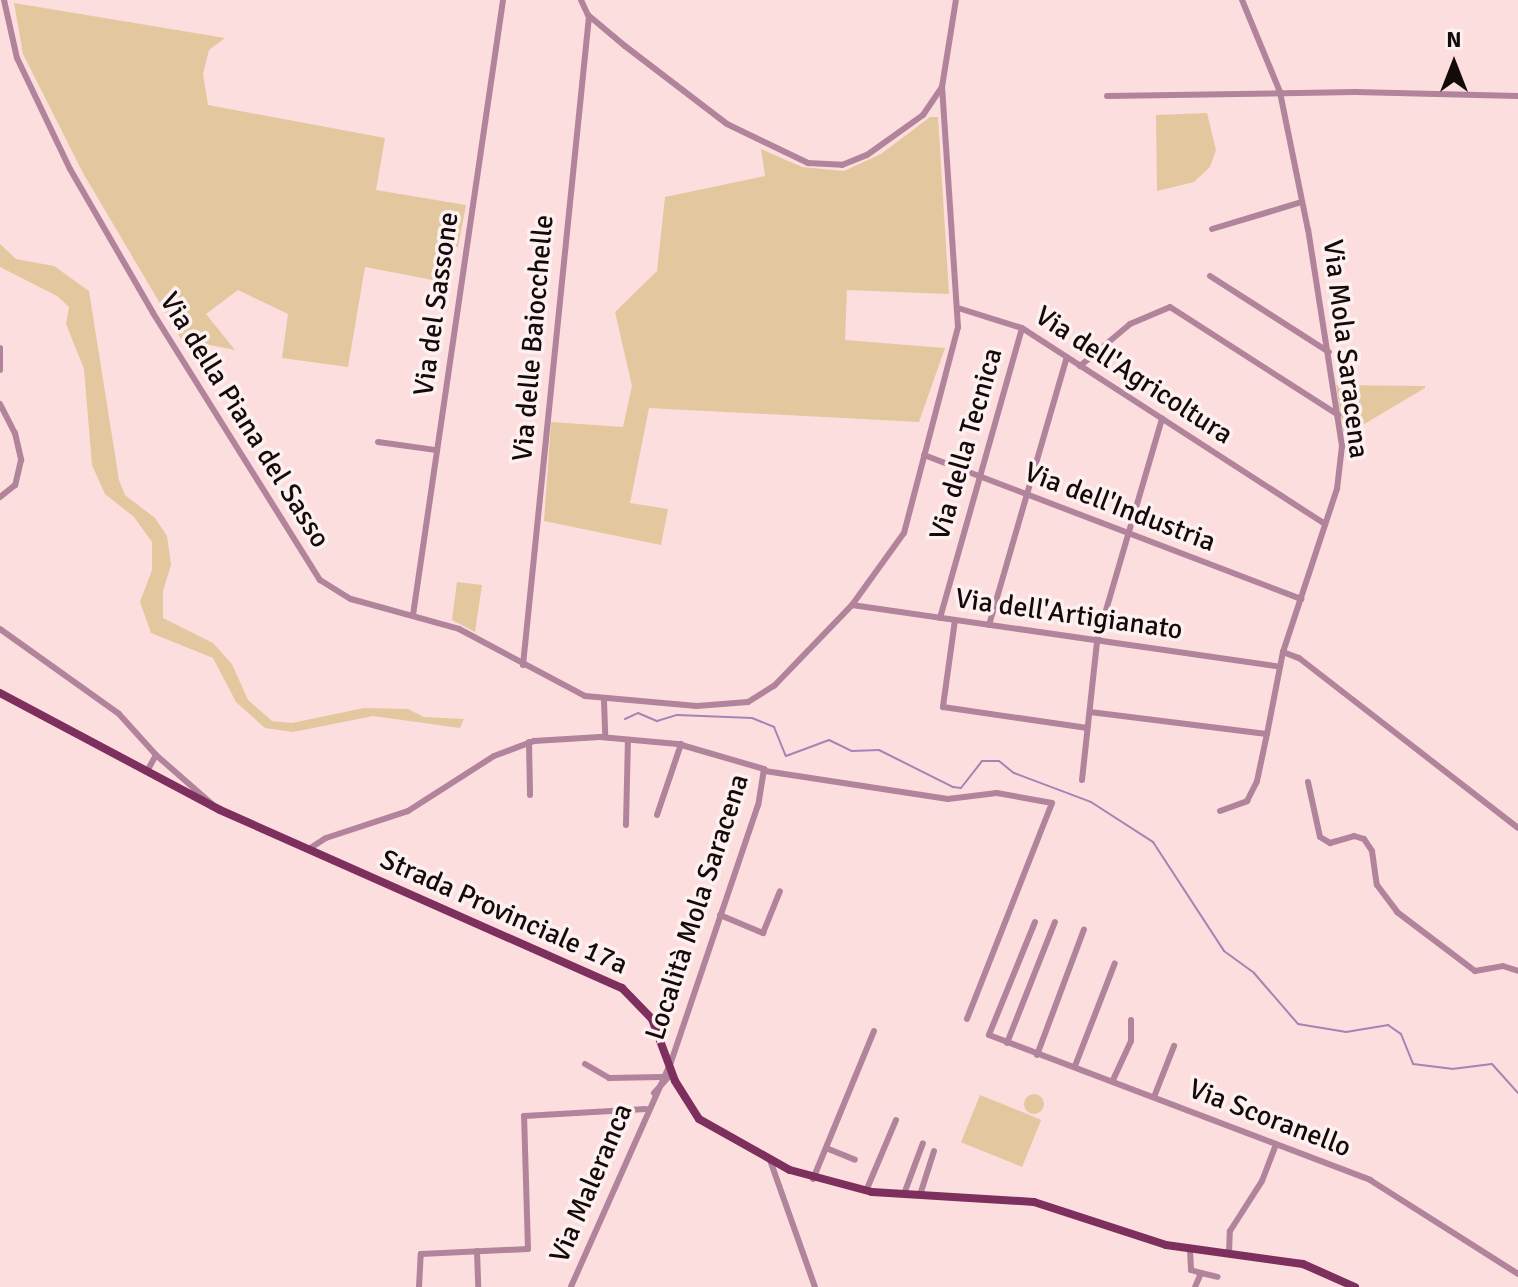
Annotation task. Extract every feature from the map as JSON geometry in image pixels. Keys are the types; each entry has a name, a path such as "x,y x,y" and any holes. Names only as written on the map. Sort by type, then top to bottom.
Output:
{"main road":[{"name":"Strada Provinciale 17a","path":"0,693 214,807 613,982 648,1012 670,1069 703,1124 813,1179 866,1191 1029,1201 1190,1250 1303,1264 1355,1287"}],"street":[{"name":"Via della Piana del Sasso","path":"4,0 17,58 70,169 153,313 256,472 300,554 336,593 463,631 568,689 604,700 697,706 754,700 777,684 852,605 902,536 924,455"},
{"name":"Via del Sassone","path":"413,615 503,0"},
{"path":"581,0 589,16 733,128 801,161 853,162 925,113 942,87"},
{"path":"924,455 957,338 958,308 942,87 956,0"},
{"name":"Via Mola Saracena","path":"1220,811 1247,801 1257,781 1283,652 1340,473 1338,415 1329,352 1280,92 1242,0"},
{"name":"Via delle Baiocchelle","path":"523,665 589,16"},
{"path":"1107,96 1280,92 1518,96"},
{"path":"925,113 944,112"},
{"path":"1212,229 1302,202"},
{"path":"1210,276 1329,352"},
{"path":"1080,366 1133,323 1170,307 1338,415"},
{"name":"Via dell'Agricoltura","path":"958,308 1022,328 1325,524"},
{"name":"Via della Tecnica","path":"940,618 1022,328"},
{"path":"0,348 0,370"},
{"path":"989,625 1024,493 1067,357"},
{"path":"0,404 15,433 21,465 14,487 0,497"},
{"path":"1082,780 1097,641 1162,418"},
{"path":"378,442 436,450"},
{"name":"Via dell'Industria","path":"924,455 1301,599"},
{"name":"Via dell'Artigianato","path":"852,605 1280,667"},
{"path":"955,620 943,707 1087,728"},
{"path":"0,629 101,698 156,755 214,807"},
{"path":"1283,652 1299,658 1518,828"},
{"path":"604,700 605,737"},
{"path":"1090,712 1267,734"},
{"name":"Località Mola Saracena","path":"309,849 326,838 408,811 494,756 529,742 605,737 681,744 743,759 765,771 670,1069"},
{"path":"626,825 628,740"},
{"path":"529,742 530,795"},
{"path":"657,815 681,744"},
{"path":"147,771 156,755"},
{"path":"765,771 946,798 997,793 1052,803 967,1019"},
{"path":"1308,782 1321,839 1330,843 1354,836 1364,839 1372,851 1377,885 1397,912 1475,971 1503,966 1518,971"},
{"path":"720,915 763,933 780,891"},
{"name":"Via Scoranello","path":"1035,922 989,1035 1376,1183 1518,1274"},
{"path":"1007,1043 1055,922"},
{"path":"1037,1055 1084,929"},
{"path":"1075,1066 1115,963"},
{"path":"1113,1080 1131,1041 1131,1020"},
{"path":"813,1179 874,1031"},
{"path":"1154,1097 1174,1046"},
{"path":"585,1064 609,1078 662,1077"},
{"path":"651,1096 670,1069"},
{"path":"651,1096 670,1069"},
{"name":"Via Maleranca","path":"571,1287 651,1096"},
{"path":"419,1287 420,1255 528,1249 523,1117 646,1109"},
{"path":"866,1191 896,1120"},
{"path":"904,1194 923,1143"},
{"path":"1229,1254 1230,1233 1262,1181 1276,1145"},
{"path":"826,1148 855,1160"},
{"path":"920,1195 934,1151"},
{"path":"770,1160 815,1287"},
{"path":"1190,1250 1190,1269 1218,1277"},
{"path":"477,1251 478,1287"},
{"path":"1195,1287 1201,1273"}],"shaded area":[{"path":"14,3 225,38 209,50 203,74 208,105 385,138 376,190 466,205 458,247 440,245 433,280 365,267 348,367 282,358 288,314 238,290 206,314 235,350 181,339 83,173 23,54"},
{"path":"1207,113 1216,150 1210,167 1194,182 1157,191 1156,115"},
{"path":"930,117 938,117 949,294 847,290 845,340 945,348 919,422 649,408 630,503 668,509 661,545 544,521 551,422 623,427 632,386 615,312 657,271 665,197 765,176 761,149 802,167 844,171 881,154"},
{"path":"0,244 16,259 54,266 89,291 119,480 125,495 155,518 167,536 171,565 163,591 163,618 213,643 232,664 248,700 272,721 292,723 364,708 408,709 424,717 464,719 460,728 373,716 293,732 265,728 236,702 213,658 151,633 140,602 152,570 152,542 134,517 105,494 92,465 84,369 66,324 69,307 57,296 0,267"},
{"path":"1336,385 1425,386 1425,388 1344,436"},
{"path":"457,582 482,585 475,632 452,620"},
{"path":"1030,1094 1038,1094 1044,1104 1038,1114 1030,1114 1024,1108 1024,1100"},
{"path":"980,1095 1041,1120 1022,1167 961,1142"}],"waterway":[{"path":"625,719 638,713 657,721 677,715 752,718 774,727 786,756 829,740 852,751 879,750 953,787 961,788 982,761 999,761 1014,773 1091,802 1153,842 1224,951 1254,973 1298,1024 1346,1032 1388,1025 1401,1034 1413,1064 1452,1069 1492,1064 1518,1093"}]}
